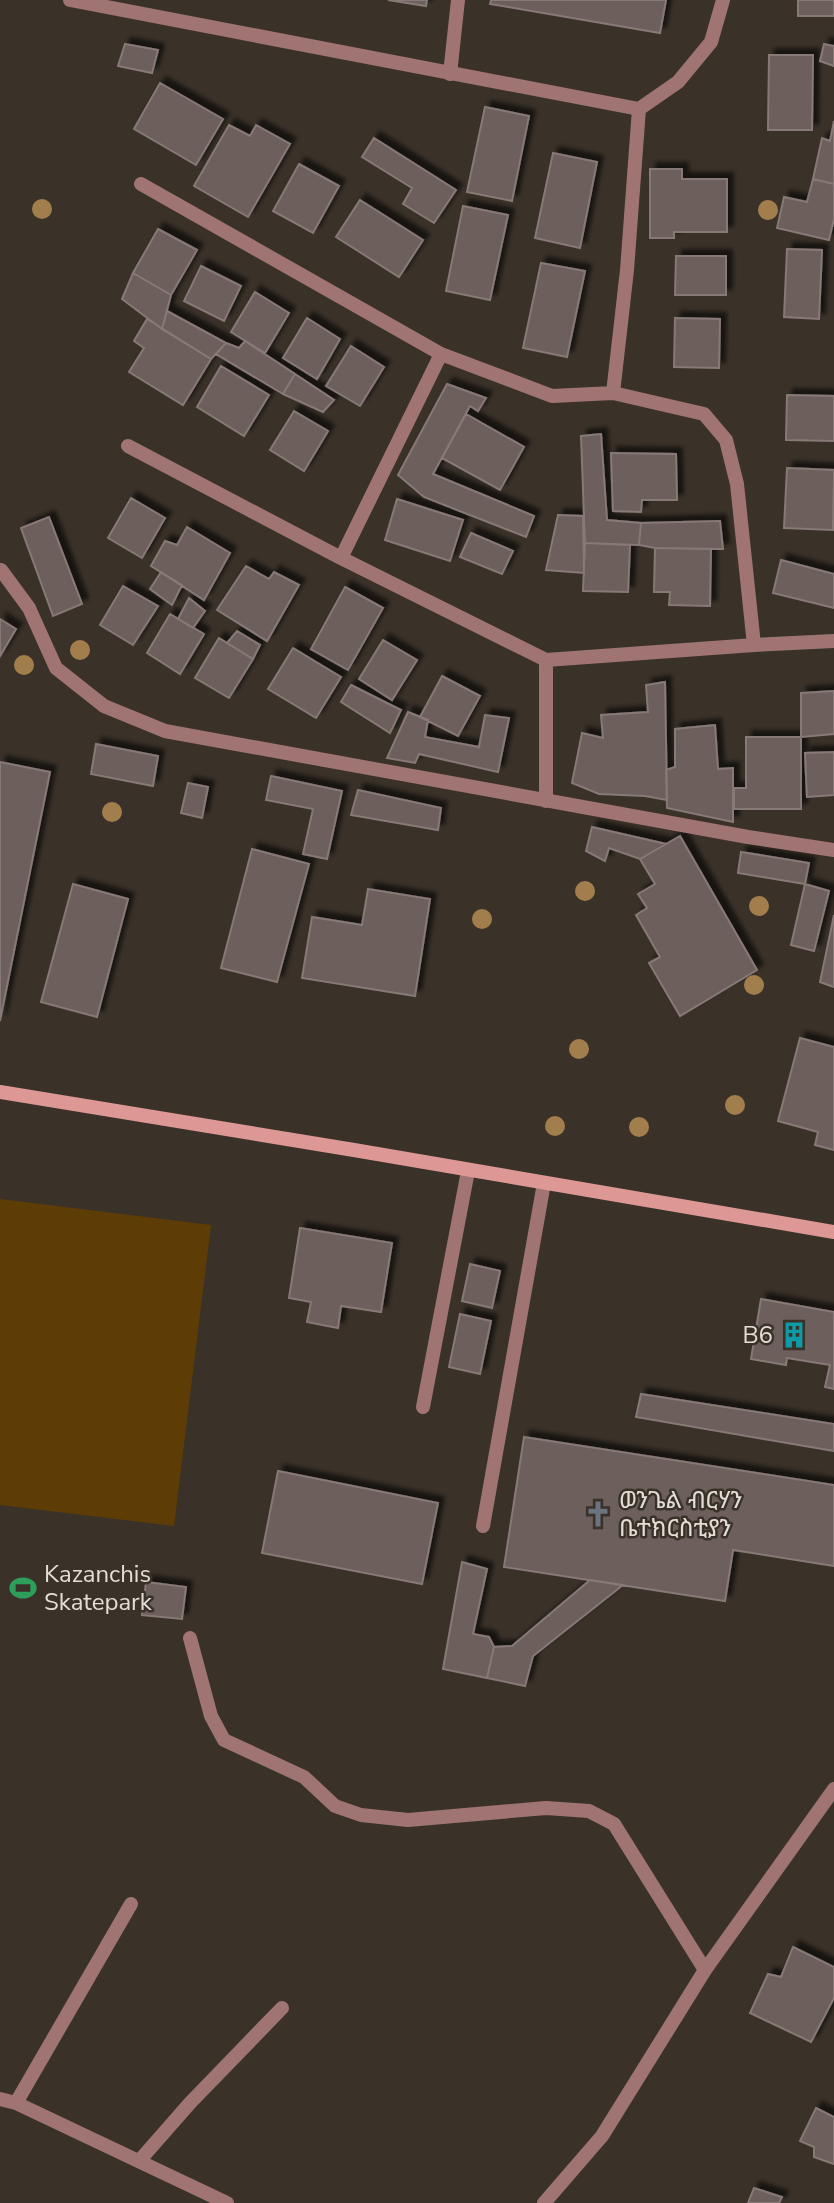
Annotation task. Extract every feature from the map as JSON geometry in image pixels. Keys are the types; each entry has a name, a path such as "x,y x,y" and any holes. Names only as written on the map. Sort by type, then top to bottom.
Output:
{"main road":[{"path":"0,1092 834,1232"}],"street":[{"path":"70,0 639,109 678,82 711,43 723,0"},
{"path":"450,74 458,0"},
{"path":"613,393 639,109"},
{"path":"141,184 440,354 552,396 613,393 704,414 726,440 737,484 754,645"},
{"path":"341,558 440,354"},
{"path":"128,446 341,558 546,660 834,642"},
{"path":"1,570 29,608 55,668 104,706 165,731 545,801 834,850"},
{"path":"545,801 546,660"},
{"path":"423,1407 468,1171"},
{"path":"483,1526 544,1183"},
{"path":"190,1638 211,1716 224,1740 304,1777 335,1806 361,1815 408,1820 545,1808 589,1811 614,1824 705,1970"},
{"path":"544,2203 601,2136 705,1970 834,1789"},
{"path":"16,2103 131,1904"},
{"path":"140,2160 190,2103 282,2008"},
{"path":"0,2099 16,2103 227,2203"}],"shaded area":[{"path":"0,1199 211,1225 174,1526 0,1505"}],"building":[{"path":"388,0 427,0 426,6"},
{"path":"491,0 666,0 660,33 490,4"},
{"path":"798,0 834,0 834,16 798,16"},
{"path":"125,44 158,50 152,73 118,66"},
{"path":"824,44 834,46 834,66 820,61"},
{"path":"769,55 813,55 812,130 768,130"},
{"path":"160,83 223,119 196,165 134,129"},
{"path":"485,107 529,116 512,201 467,192"},
{"path":"834,121 834,184 813,179 822,138 830,141"},
{"path":"229,125 250,136 256,125 290,144 248,217 194,186"},
{"path":"374,138 456,190 434,223 403,204 412,188 362,157"},
{"path":"553,153 597,162 580,248 535,238"},
{"path":"299,164 339,186 313,233 273,211"},
{"path":"650,169 682,169 682,179 727,179 727,232 674,232 674,238 650,238"},
{"path":"813,179 834,184 834,219 829,240 777,228 784,197 807,202"},
{"path":"360,200 423,240 399,277 336,237"},
{"path":"463,206 508,215 490,300 446,291"},
{"path":"158,229 197,250 171,295 133,273"},
{"path":"787,249 822,250 819,319 784,317"},
{"path":"676,256 726,256 726,295 675,295"},
{"path":"541,263 585,271 567,357 523,348"},
{"path":"201,266 241,286 224,321 184,301"},
{"path":"133,273 171,295 162,329 122,299"},
{"path":"255,292 289,313 265,353 231,332"},
{"path":"167,311 226,343 211,359 162,329"},
{"path":"307,318 340,339 317,379 283,358"},
{"path":"675,318 720,319 719,368 674,367"},
{"path":"147,319 211,359 183,405 129,372 144,348 134,341"},
{"path":"245,341 295,374 283,394 216,354 226,343 239,348"},
{"path":"351,346 384,367 360,406 326,386"},
{"path":"221,366 269,395 244,436 197,407"},
{"path":"295,374 334,400 323,412 283,394"},
{"path":"447,384 486,398 478,411 470,406 433,474 534,516 526,537 424,497 398,475"},
{"path":"787,395 834,396 834,441 786,440"},
{"path":"294,411 328,431 304,471 270,450"},
{"path":"466,414 524,447 500,490 442,458"},
{"path":"601,434 607,520 641,523 639,545 585,543 581,436"},
{"path":"611,453 676,454 677,500 642,500 641,512 613,511"},
{"path":"787,468 834,470 833,530 784,528"},
{"path":"131,498 165,518 142,558 108,538"},
{"path":"397,499 463,520 450,561 385,540"},
{"path":"558,515 583,516 584,573 546,570"},
{"path":"49,517 82,604 53,616 21,528"},
{"path":"720,521 723,549 655,548 639,545 641,523"},
{"path":"187,527 230,553 204,600 151,566 165,541 177,545"},
{"path":"471,533 513,551 502,574 460,557"},
{"path":"585,543 630,545 628,592 583,591"},
{"path":"655,548 711,549 710,606 669,605 670,592 654,592"},
{"path":"781,560 834,574 834,608 773,593"},
{"path":"246,566 269,579 274,572 299,585 267,641 217,610"},
{"path":"161,572 182,585 172,605 150,589"},
{"path":"123,586 158,606 133,645 100,625"},
{"path":"345,587 383,608 348,670 311,649"},
{"path":"189,598 205,611 193,628 178,619"},
{"path":"170,614 204,634 180,674 147,653"},
{"path":"0,619 16,629 0,656"},
{"path":"237,631 260,645 253,659 227,643"},
{"path":"219,638 253,659 229,698 195,678"},
{"path":"383,640 417,660 392,700 359,679"},
{"path":"293,648 341,677 316,718 268,689"},
{"path":"442,676 480,696 458,736 420,717"},
{"path":"665,682 667,800 599,794 572,783 582,733 603,738 601,715 648,712 646,685"},
{"path":"351,685 401,710 390,733 341,702"},
{"path":"834,691 834,734 801,737 801,693"},
{"path":"408,712 428,720 425,737 479,747 485,715 509,718 498,772 419,754 415,763 387,758"},
{"path":"715,725 718,769 733,768 733,822 667,808 666,770 675,767 675,729"},
{"path":"746,737 801,737 801,809 734,809 734,788 746,788"},
{"path":"96,744 158,756 153,786 91,774"},
{"path":"834,752 834,795 807,797 805,753"},
{"path":"0,762 50,772 0,1021"},
{"path":"271,776 342,791 327,859 303,854 313,809 266,800"},
{"path":"188,783 208,787 202,818 181,813"},
{"path":"358,790 441,808 438,830 351,815"},
{"path":"592,827 666,844 640,859 609,848 605,861 586,851"},
{"path":"680,836 757,970 680,1016 649,963 660,957 636,915 647,908 638,894 655,884 640,859"},
{"path":"252,849 309,864 277,982 221,968"},
{"path":"741,852 809,863 805,884 738,873"},
{"path":"73,884 128,899 97,1017 41,1002"},
{"path":"805,884 829,891 814,951 791,945"},
{"path":"368,889 430,899 415,996 302,978 312,917 362,925"},
{"path":"834,915 834,987 820,982"},
{"path":"800,1038 834,1047 834,1150 815,1145 818,1132 778,1121"},
{"path":"300,1228 392,1243 381,1312 341,1306 338,1328 307,1322 311,1302 289,1298"},
{"path":"470,1264 500,1271 492,1308 462,1301"},
{"name":"B6","path":"761,1299 834,1312 834,1389 825,1387 830,1365 787,1358 786,1365 751,1359"},
{"path":"460,1314 491,1321 480,1374 449,1367"},
{"path":"641,1394 834,1424 834,1451 636,1417"},
{"path":"524,1437 834,1485 834,1566 733,1550 725,1601 504,1567"},
{"path":"278,1471 438,1503 422,1584 262,1553"},
{"path":"462,1562 487,1569 473,1634 489,1637 494,1647 487,1678 443,1669"},
{"path":"590,1580 623,1585 533,1656 525,1686 487,1678 494,1647 512,1646"},
{"path":"146,1582 186,1587 182,1619 142,1615"},
{"path":"793,1947 834,1967 834,1998 811,2042 750,2013 768,1974 781,1977"},
{"path":"816,2108 834,2117 834,2164 814,2157 814,2147 800,2141"},
{"path":"754,2188 782,2197 779,2203 748,2203"}],"place":[{"name":"B6","path":"794,1335"},
{"name":"ወንጌል ብርሃን ቤተክርስቲያን","path":"598,1514"},
{"name":"Kazanchis Skatepark","path":"23,1588"}]}
